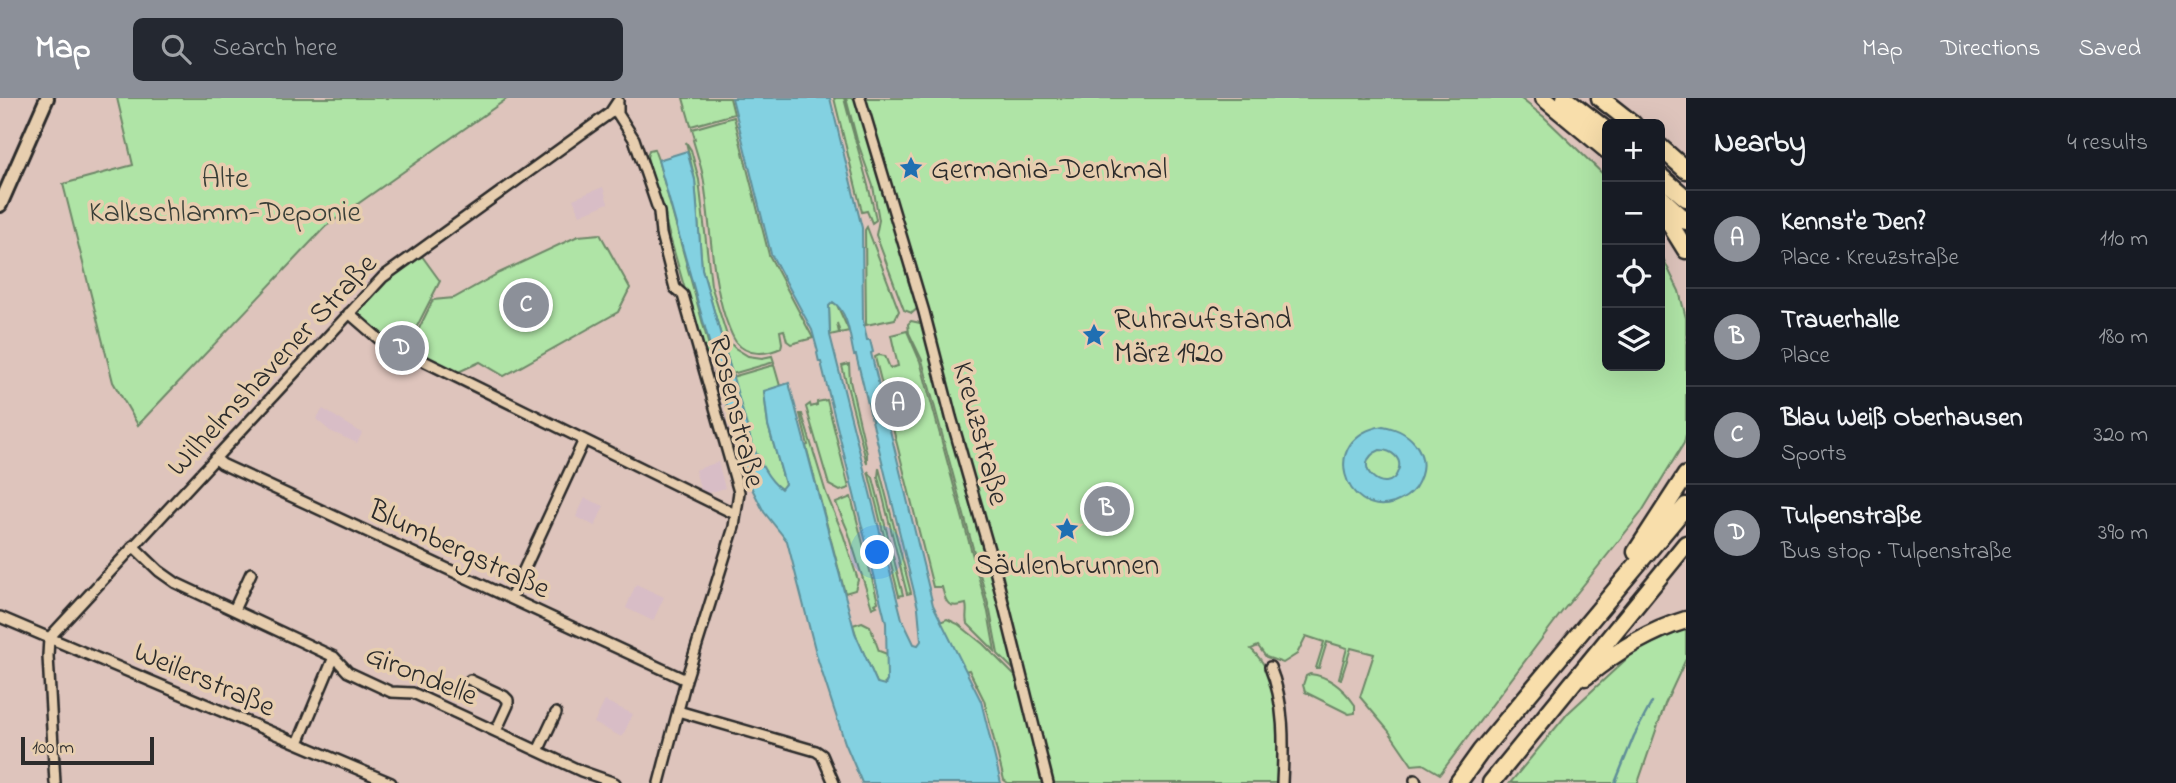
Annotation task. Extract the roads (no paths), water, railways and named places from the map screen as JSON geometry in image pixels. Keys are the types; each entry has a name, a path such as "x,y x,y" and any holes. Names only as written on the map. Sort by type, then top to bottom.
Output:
{"highway":[{"path":"1544,98 1602,142"},
{"path":"1565,98 1602,141"},
{"path":"1600,98 1627,119"},
{"path":"1665,151 1686,170"},
{"path":"1665,180 1686,198"},
{"path":"1665,202 1686,221"},
{"path":"1665,216 1686,250"},
{"path":"1596,614 1686,475"},
{"path":"1458,783 1480,751 1686,506"},
{"path":"1491,783 1686,544"},
{"path":"1556,701 1606,660 1657,631 1686,620"}],"main road":[{"path":"0,205 47,98"}],"street":[{"name":"Kreuzstraße","path":"860,98 924,312 996,574 1048,783"},
{"name":"Wilhelmshavener Straße","path":"49,638 383,277 610,113 619,100"},
{"name":"Rosenstraße","path":"619,100 618,114 629,129 639,151 659,212 661,234 676,288 684,295 738,492 734,527 686,680 659,783"},
{"path":"349,313 379,339 735,514"},
{"path":"511,598 584,440"},
{"name":"Blumbergstraße","path":"215,458 222,464 686,680"},
{"name":"Girondelle","path":"134,547 171,580 334,657 348,672 391,692 413,693 581,771 615,783"},
{"path":"234,610 251,573"},
{"name":"Weilerstraße","path":"0,617 391,783"},
{"path":"49,638 55,783"},
{"name":"Girondelle","path":"298,743 334,657"},
{"path":"1270,667 1283,719 1282,783"},
{"name":"Girondelle","path":"470,680 508,700 496,731"},
{"path":"678,711 819,752 834,783"},
{"path":"538,751 556,713"}],"water":[{"path":"732,98 830,98 862,228 863,320 867,340 870,340 873,352 871,353 933,605 981,701 1001,783 862,783 845,743 817,657 787,541 764,512 748,481 658,160 687,151 695,180 702,269 752,444 768,475 781,489 785,484 768,425 764,391 789,383 855,633 877,683 885,685 886,623 821,362 812,330 771,254","holes":["833,302 846,319 856,355 918,608 921,641 918,645 914,644 902,619 830,335 829,306"]},
{"path":"1383,426 1394,429 1412,440 1418,448 1422,466 1420,477 1415,488 1406,497 1394,503 1377,505 1362,499 1352,489 1345,475 1345,459 1350,445 1363,433","holes":["1384,450 1392,453 1399,463 1393,479 1386,482 1372,477 1367,463 1371,456"]}],"waterway":[{"path":"1615,783 1634,736 1652,702"}],"place":[{"name":"Germania-Denkmal","path":"911,168"},
{"name":"Blau Weiß Oberhausen","path":"526,305"},
{"name":"Ruhraufstand März 1920","path":"1094,335"},
{"name":"Tulpenstraße","path":"402,348"},
{"name":"Kennst'e Den?","path":"898,404"},
{"name":"Trauerhalle","path":"1107,509"},
{"name":"Säulenbrunnen","path":"1067,529"}],"park label":[{"name":"Alte Kalkschlamm-Deponie","path":"225,194"}]}
